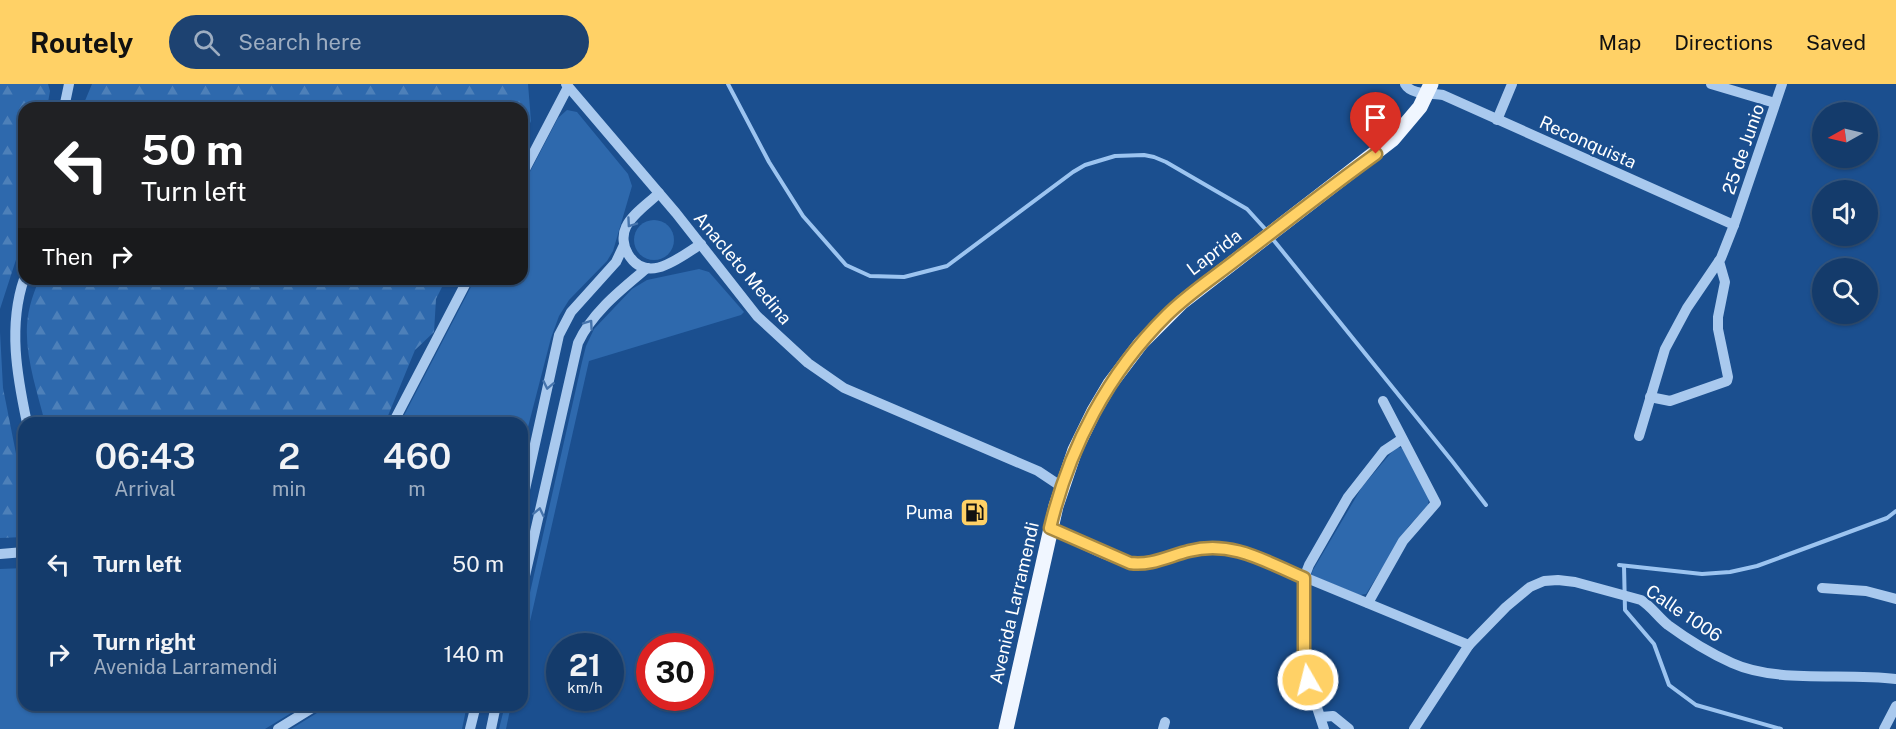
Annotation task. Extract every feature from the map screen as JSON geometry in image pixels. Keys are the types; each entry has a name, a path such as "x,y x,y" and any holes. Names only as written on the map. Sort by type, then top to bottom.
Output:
{"main road":[{"name":"Laprida","path":"1062,487 1075,450 1094,411 1110,384 1142,343 1182,302 1393,139 1420,107 1429,88"},
{"name":"Avenida Larramendi","path":"1006,729 1050,528 1062,487"}],"street":[{"path":"65,102 69,84"},
{"name":"Reconquista","path":"1405,84 1413,91 1429,88 1734,225"},
{"path":"1497,120 1512,84"},
{"path":"1711,84 1775,103"},
{"name":"25 de Junio","path":"1639,435 1665,349 1673,332 1719,261 1734,225 1782,84"},
{"path":"528,163 567,85"},
{"name":"Anacleto Medina","path":"567,85 701,244 757,316 786,345 825,377 844,388 1038,471 1062,487"},
{"path":"528,466 559,335 571,312 616,262 624,245 626,227 631,219 659,193"},
{"path":"624,245 633,260 648,268 664,267 701,244"},
{"path":"1650,397 1670,401 1727,381 1728,376 1718,330 1718,317 1725,282 1719,261"},
{"path":"528,562 575,353 582,335 594,318 629,283 648,268"},
{"path":"22,285 15,345 26,417"},
{"path":"396,417 465,285"},
{"path":"1368,603 1403,541 1436,503 1383,401"},
{"path":"1324,729 1304,660 1304,578 1309,565 1348,497 1384,451 1402,439"},
{"path":"528,479 546,481"},
{"path":"1050,528 1130,563 1143,564 1190,550 1228,549 1251,553 1304,578 1469,645"},
{"path":"0,554 18,552"},
{"name":"Calle 1006","path":"1414,729 1469,645 1520,594 1537,583 1551,580 1575,582 1634,597 1648,604 1669,626 1721,658 1744,668 1775,673 1896,679"},
{"path":"1822,588 1866,591 1896,599"},
{"path":"1884,729 1896,706"},
{"path":"278,729 307,711"},
{"path":"470,729 474,711"},
{"path":"491,729 495,711"},
{"path":"1321,717 1333,716 1349,729"}],"green space":[{"path":"0,84 48,84 50,91 48,102 18,102 18,254 0,309"},
{"path":"92,84 528,84 531,121 528,128 528,102 84,102"},
{"path":"567,110 577,112 628,174 632,186 613,251 607,261 569,300 559,316 528,427 528,417 403,417 472,285 528,285 528,176 558,118"},
{"path":"654,220 668,226 674,240 668,254 654,260 640,254 634,240 640,226"},
{"path":"699,269 709,272 744,312 741,315 589,361 528,630 528,602 586,346 594,329 632,289 647,280"},
{"path":"37,285 443,285 436,299 434,332 415,350 387,417 43,417 28,350 27,320"},
{"path":"0,332 3,388 18,464 18,537 0,538"},
{"path":"1396,447 1402,448 1429,498 1428,505 1408,527 1366,594 1360,595 1311,575 1362,487"},
{"path":"18,568 18,711 294,711 265,729 0,729 0,569"},
{"path":"320,711 466,711 462,729 291,729"},
{"path":"504,711 510,711 506,729 499,729"}],"waterway":[{"path":"728,84 769,162 803,216 846,265 870,276 904,277 947,266 1073,172 1085,165 1115,156 1144,155 1166,162 1247,209 1267,231"},
{"path":"1271,237 1486,505"},
{"path":"1619,565 1702,574 1730,572 1757,566 1887,518 1896,511"},
{"path":"1624,566 1625,610 1654,644 1669,685 1696,705 1781,729"}],"place":[{"name":"Puma","path":"974,512"}],"route":[{"path":"1308,680 1304,660 1304,578 1251,553 1228,549 1190,550 1158,561 1143,564 1130,563 1050,528 1075,450 1094,411 1110,384 1142,343 1166,316 1197,289 1240,258 1317,196 1376,154"}]}
